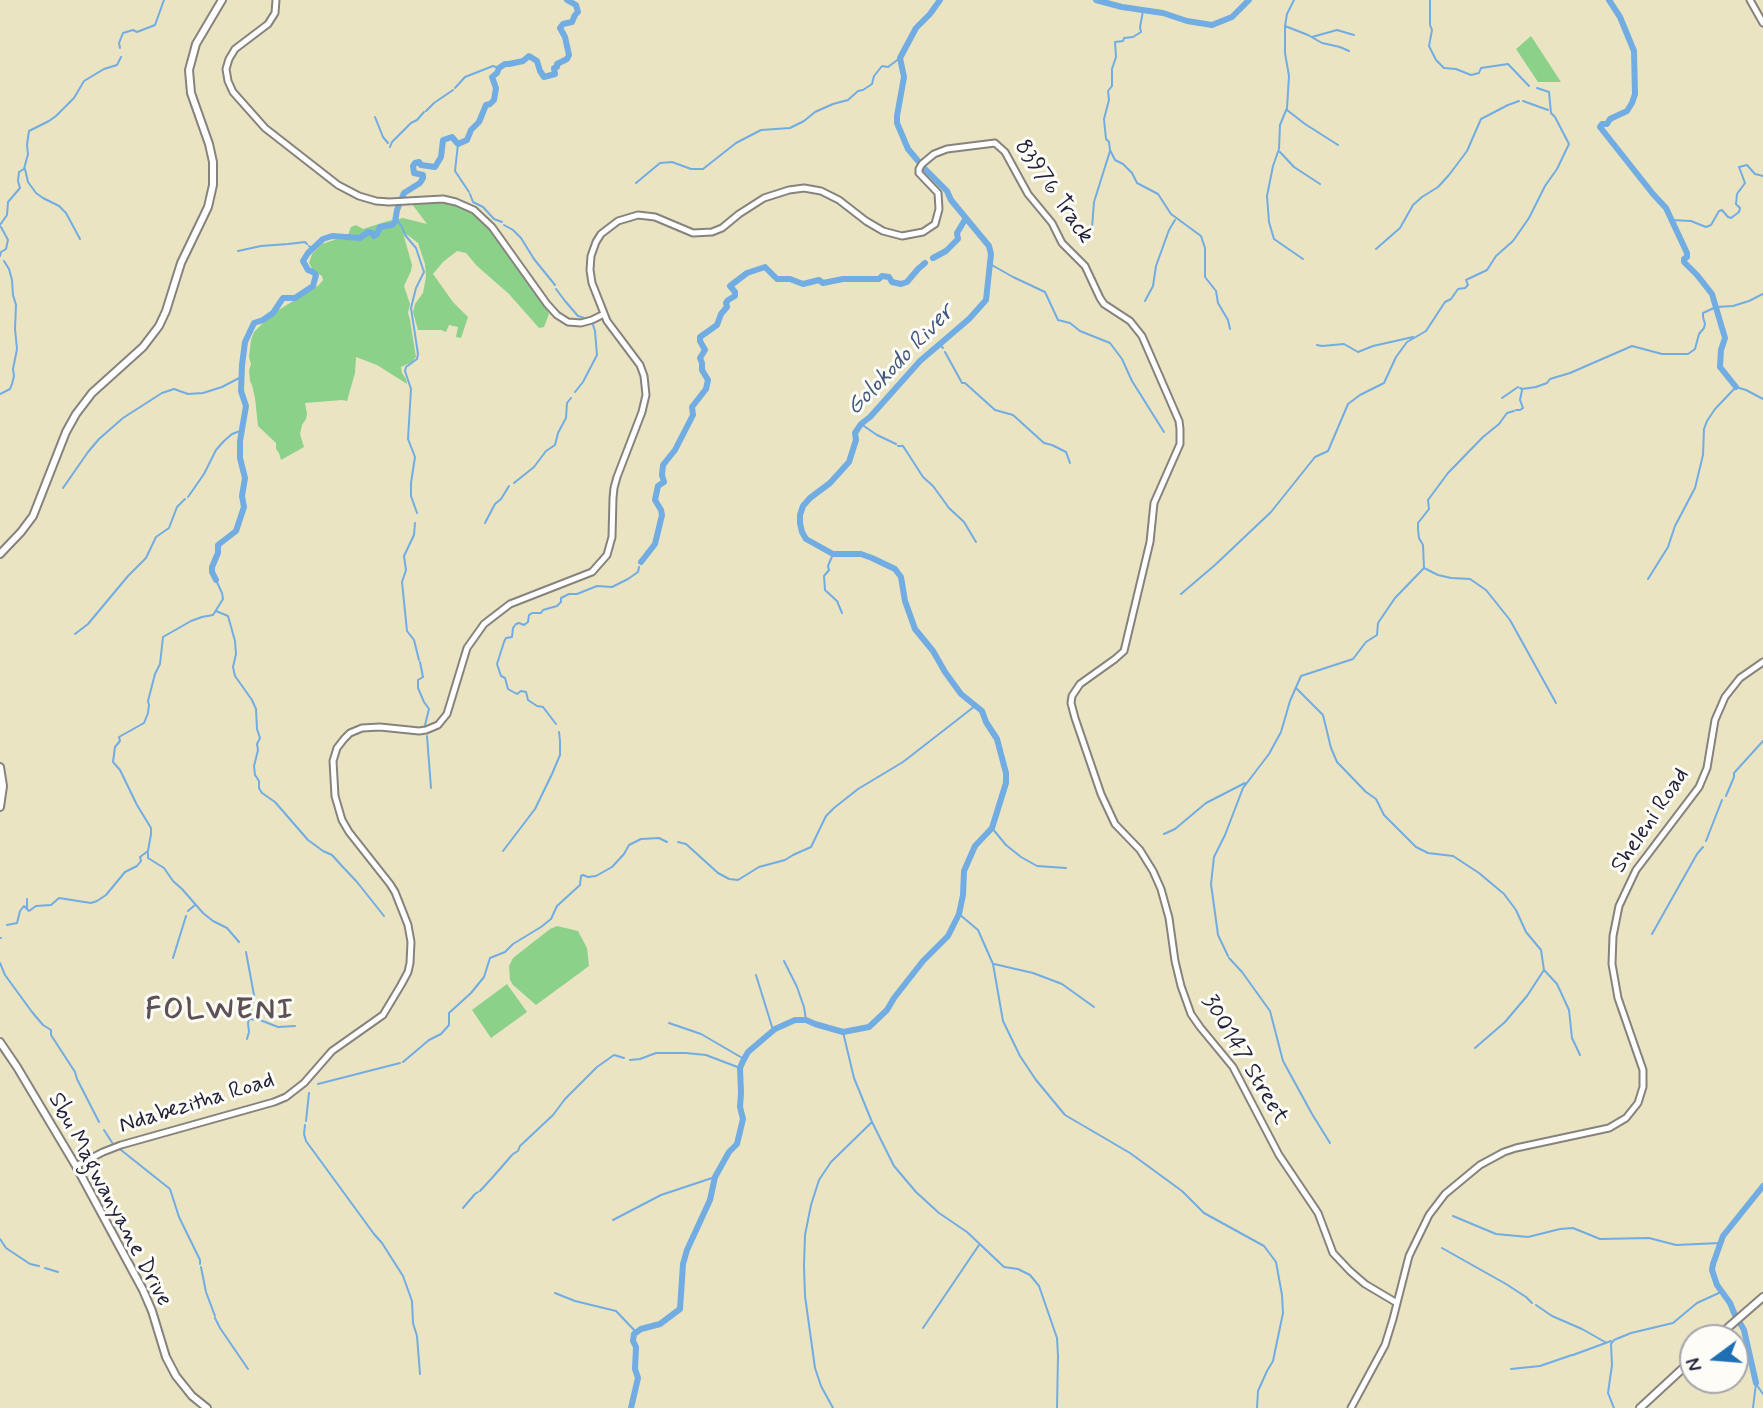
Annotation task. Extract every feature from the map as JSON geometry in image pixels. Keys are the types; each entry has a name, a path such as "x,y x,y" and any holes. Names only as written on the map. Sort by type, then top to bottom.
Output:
{"main road":[{"path":"0,554 33,516 62,440 76,414 92,393 143,347 159,326 181,263 208,207 214,182 213,162 191,93 189,70 195,44 222,0"},
{"path":"0,767 3,786 0,807"},
{"name":"Sbu Magwanyane Drive","path":"0,1042 76,1166 144,1290 170,1367 187,1390 207,1408"},
{"path":"1732,1324 1763,1297"},
{"path":"1640,1408 1679,1372"}],"street":[{"path":"276,0 275,13 268,24 234,48 226,69 233,92 265,128 335,183 359,196 389,202 443,199 474,210 492,227 557,315 568,322 581,323 604,314"},
{"path":"1750,0 1763,23"},
{"name":"83976 Track","path":"923,232 935,224 939,209 938,192 919,173 922,164 934,154 947,149 995,143 999,145 1028,194 1052,223 1062,243 1085,266 1104,304 1130,321 1142,337 1179,421 1180,444 1168,467"},
{"name":"Ndabezitha Road","path":"76,1166 121,1145 286,1097 304,1083 330,1053 377,1021 387,1010 410,968 411,942 408,925 396,892 349,832 340,816 335,796 333,761 337,748 344,739 362,728 380,727 419,732 438,724 447,715 464,655 473,638 492,616 519,599 592,572 610,548 614,488 646,395 640,365 604,314 590,275 591,256 596,242 606,229 614,222 630,216 650,216 693,233 706,233 722,228 764,198 804,188 821,191 839,200 883,231 902,236 923,232"},
{"name":"300147 Street","path":"1168,467 1154,503 1150,541 1124,651 1074,691 1071,703 1074,718 1112,817 1140,850 1161,889 1171,927 1175,961 1191,1014 1236,1073 1279,1156 1318,1213 1333,1253 1365,1284 1397,1303"},
{"name":"Sheleni Road","path":"1351,1408 1384,1347 1410,1252 1433,1210 1455,1185 1480,1165 1504,1152 1609,1128 1626,1118 1638,1103 1643,1087 1643,1070 1618,998 1612,964 1613,936 1619,906 1636,870 1699,787 1707,767 1715,720 1726,697 1740,678 1763,662"}],"green space":[{"path":"1531,36 1561,82 1538,82 1516,49"},
{"path":"412,204 452,204 465,209 491,229 549,314 544,327 539,328 509,294 466,253 457,251 433,274 453,302 468,317 461,338 456,337 458,327 449,325 446,332 418,330 413,312 423,293 425,264 418,243 403,233 412,265 404,286 410,304 408,313 416,357 401,367 407,384 377,365 356,357 355,373 347,401 305,403 307,414 300,434 304,447 281,460 276,443 258,426 249,371 254,332 272,314 323,280 309,263 312,254 322,244 337,239 346,240 351,227 356,225 363,229 403,218 427,224"},
{"path":"557,926 578,931 587,948 589,966 536,1005 513,985 509,966 513,958"},
{"path":"507,984 527,1012 491,1038 472,1010"}],"waterway":[{"path":"120,48 123,33 133,30 137,32 155,25 164,0"},
{"path":"216,580 212,567 218,553 218,545 236,531 244,507 242,496 245,478 240,458 240,441 246,406 241,391 242,365 245,342 254,323 273,313 283,298 295,298 313,286 316,275 308,270 303,261 323,239 332,236 360,238 368,232 374,236 380,227 395,222 404,193 423,178 423,175 414,173 415,163 435,167 441,157 443,140 452,137 458,144 467,140 486,105 494,100 496,88 492,77 499,68 505,64 523,61 529,56 537,61 544,77 555,74 554,68 569,55 560,28 563,24 572,22 578,12 576,5 567,0"},
{"name":"Golokodo River","path":"631,1408 638,1378 635,1369 634,1334 641,1329 660,1324 680,1309 683,1264 687,1250 710,1200 715,1177 729,1152 737,1144 743,1119 740,1107 740,1068 748,1052 775,1029 795,1020 806,1020 843,1032 869,1027 887,1010 923,961 948,936 959,914 964,871 975,846 992,828 1006,783 997,739 982,711 961,694 915,629 905,601 901,577 895,569 861,554 833,554 806,539 800,523 803,506 849,462 856,440 855,433 861,424 920,361 969,319 986,300 991,254 989,246 951,200 947,191 908,149 897,123 904,77 900,58 916,28 940,0"},
{"name":"Golokodo River","path":"1096,0 1212,25 1232,17 1249,0"},
{"path":"1294,0 1285,26 1285,53 1289,76 1287,108 1280,125 1279,149 1267,196 1269,222 1274,239 1303,259"},
{"path":"1430,0 1432,30 1429,46 1436,60 1444,68 1471,75 1479,73 1481,68 1508,64 1529,86"},
{"path":"1609,0 1620,17 1634,51 1635,94 1627,111 1600,127 1666,208 1687,253 1684,262 1712,294 1725,338 1720,367 1736,387"},
{"path":"1143,11 1141,32 1115,42 1112,86 1108,91 1109,100 1104,119 1106,139 1115,160 1132,173 1137,183 1158,194 1171,214 1201,236 1205,248 1205,277 1216,291 1218,303 1230,329"},
{"path":"1285,26 1322,43 1349,51"},
{"path":"1312,37 1337,30 1354,35"},
{"path":"0,225 7,215 8,202 20,188 19,172 24,169 28,154 29,131 56,116 74,98 84,81 117,65 121,57"},
{"path":"636,183 660,163 672,162 691,169 703,169 736,143 761,130 790,128 815,112 848,100 872,84 874,76 882,66 888,67 900,58"},
{"path":"455,88 465,77 493,66 499,68"},
{"path":"1181,594 1271,512 1315,457 1328,451 1348,404 1384,383 1396,357 1407,342 1426,331 1445,302 1451,299 1458,289 1468,285 1466,280 1487,270 1496,256 1513,241 1529,218 1569,144 1551,113 1549,92 1537,88"},
{"path":"426,111 453,90"},
{"path":"1376,249 1400,228 1413,205 1438,187 1449,175 1467,151 1481,119 1519,101"},
{"path":"1523,101 1548,110"},
{"path":"1287,110 1338,145"},
{"path":"390,147 424,112"},
{"path":"375,117 388,143"},
{"path":"458,144 455,171 469,192"},
{"path":"1092,228 1094,202 1110,151"},
{"path":"1280,152 1294,167 1320,184"},
{"path":"1671,220 1691,221 1706,227 1711,225 1722,210 1731,218 1739,212 1737,194 1745,183 1739,167 1747,165 1755,174 1763,176"},
{"path":"25,169 28,182 36,193 66,213 80,239"},
{"path":"470,194 473,202 502,222"},
{"path":"395,217 416,248 424,272 411,308 418,354 417,359 406,367 405,371 411,389 408,439 415,457 411,496 417,513"},
{"path":"933,258 946,251 958,239 957,233 966,218"},
{"path":"1145,301 1153,286 1156,266 1175,220"},
{"path":"504,225 521,238 555,285"},
{"path":"0,256 6,249 8,240 1,227"},
{"path":"238,251 261,246 307,244"},
{"path":"309,246 313,250"},
{"path":"0,394 10,389 12,384 17,349 16,305 12,280 4,261"},
{"path":"641,562 655,544 662,515 655,500 658,486 664,482 663,465 675,450 693,415 692,407 706,389 708,380 702,370 700,358 705,350 700,337 717,325 727,307 726,303 735,296 730,286 747,273 765,267 777,279 790,279 803,284 819,280 823,283 843,279 879,279 882,276 901,284 907,282 925,263"},
{"path":"990,264 1045,292 1058,320 1070,323 1080,331 1110,343 1164,432"},
{"path":"556,289 578,316 584,318"},
{"path":"1520,388 1547,383 1550,379 1632,346 1662,354 1688,354 1695,349 1699,334 1704,328 1703,313 1716,307 1749,301 1763,294"},
{"path":"575,392 597,355 593,325"},
{"path":"1317,345 1344,344 1358,352 1413,337"},
{"name":"Golokodo River","path":"940,345 943,348"},
{"path":"945,352 962,383 995,410 1013,415 1044,443 1066,452 1070,463"},
{"path":"63,488 99,439 123,418 162,393 174,389 188,394 203,393 243,376"},
{"path":"1502,398 1518,387"},
{"path":"1648,579 1668,547 1675,526 1695,488 1707,421 1736,387 1763,399"},
{"path":"1516,410 1523,408 1520,400 1522,390"},
{"path":"514,483 555,445 566,418 567,403 571,398"},
{"path":"1228,956 1218,935 1211,884 1214,857 1243,788 1269,754 1281,732 1301,676 1353,659 1366,642 1377,635 1378,623 1395,598 1424,568 1418,523 1429,509 1428,500 1448,473 1507,413 1514,411"},
{"path":"861,424 896,444"},
{"path":"188,497 216,450 232,434 243,430"},
{"path":"898,446 903,446 923,477 964,522 976,542"},
{"path":"485,523 509,486"},
{"path":"75,634 88,624 146,558 156,537 169,528 177,507 185,499"},
{"path":"415,523 414,535 404,556 406,570 402,582 407,631 414,640 419,660"},
{"path":"833,554 829,570 824,576 825,590 837,601 842,613"},
{"path":"556,724 543,707 528,700 526,692 517,694 508,689 497,664 506,638 512,637 516,624 524,625 528,622 532,613 541,613 557,606 561,598 569,594 577,594 597,586 612,587 638,572 639,567"},
{"path":"1424,568 1438,575 1470,579 1486,590 1510,620 1556,703"},
{"path":"7,925 17,923 24,906 29,911 36,906 51,905 59,898 91,903 97,901 106,895 125,872 137,866 141,861 140,857 148,851 151,828 113,762 115,747 120,741 119,737 144,723 155,674 160,664 163,637 191,621 213,615 223,599 216,580"},
{"path":"216,611 228,616 235,641 235,676 256,709 260,738 254,766 259,788 308,840 332,855 384,916"},
{"path":"420,662 423,677 418,680 418,688 429,709 425,725"},
{"path":"1296,688 1323,715 1337,762 1376,799 1384,815 1416,847 1428,853 1453,856 1504,894 1516,910 1526,932 1541,950 1544,970 1527,996 1505,1022 1475,1048"},
{"path":"678,842 686,844 718,873 729,879 738,880 759,867 785,860 811,847 826,816 834,808 858,789 903,762 975,706"},
{"path":"503,851 535,809 552,774 560,755 559,732"},
{"path":"427,736 431,788"},
{"path":"1726,796 1734,773 1763,741"},
{"path":"1164,834 1175,829 1206,803 1245,783"},
{"path":"1706,841 1722,800"},
{"path":"992,828 1006,845 1037,866 1066,868"},
{"path":"403,1062 449,1025 449,1013 484,977 490,958 505,952 551,919 557,906 580,885 581,876 596,876 612,867 629,845 641,839 659,838 667,842"},
{"path":"1652,934 1703,847"},
{"path":"148,853 148,858 164,868 203,913 227,928 239,942"},
{"path":"27,899 27,908"},
{"path":"188,911 195,905"},
{"path":"959,914 978,930 993,964 1003,1021 1020,1056 1065,1115 1130,1153 1182,1191 1204,1213 1264,1246 1276,1262 1283,1313 1273,1361 1258,1391 1257,1408"},
{"path":"173,958 186,916"},
{"path":"246,952 254,995 247,1039"},
{"path":"1229,958 1270,1011 1283,1061 1330,1143"},
{"path":"784,961 797,987 806,1020"},
{"path":"0,963 5,975 32,1012 51,1030 51,1035 75,1072 99,1122"},
{"path":"994,964 1033,973 1062,984 1094,1007"},
{"path":"1545,971 1557,984 1569,1010 1572,1038 1580,1055"},
{"path":"756,975 773,1030"},
{"path":"249,1019 278,1027 295,1026"},
{"path":"669,1023 701,1034 744,1059"},
{"path":"843,1032 854,1078 894,1166 916,1192 939,1213 967,1232 1004,1267 1018,1269 1030,1275 1039,1286 1057,1338 1057,1408"},
{"path":"630,1060 656,1053 686,1053 706,1055 740,1068"},
{"path":"513,1154 597,1067 614,1055 624,1058"},
{"path":"318,1084 400,1063"},
{"path":"306,1121 309,1093"},
{"path":"833,1408 815,1368 805,1296 805,1235 819,1180 831,1162 872,1122"},
{"path":"305,1125 306,1141 382,1243 403,1276 412,1301 420,1374"},
{"path":"104,1130 113,1144"},
{"path":"121,1150 170,1189 200,1264"},
{"path":"492,1178 512,1155"},
{"path":"613,1220 661,1195 715,1177"},
{"path":"480,1191 491,1179"},
{"path":"1735,1315 1717,1285 1712,1270 1713,1264 1723,1236 1763,1186"},
{"path":"463,1208 478,1192"},
{"path":"1453,1216 1496,1234 1528,1237 1573,1228 1600,1239 1649,1238 1676,1245 1720,1243"},
{"path":"0,1239 6,1248 30,1264 39,1266"},
{"path":"923,1328 979,1245"},
{"path":"1442,1248 1506,1284 1532,1303"},
{"path":"201,1267 215,1316"},
{"path":"45,1268 58,1272"},
{"path":"1614,1408 1608,1393 1612,1365 1611,1344 1614,1340 1673,1323 1697,1303 1721,1292"},
{"path":"555,1293 616,1311 636,1332"},
{"path":"1536,1305 1552,1316 1605,1342"},
{"path":"215,1318 248,1369"},
{"path":"1740,1323 1756,1383"},
{"path":"1573,1355 1611,1341"},
{"path":"1511,1369 1540,1366 1572,1355"},
{"path":"1753,1408 1756,1383"},
{"path":"1756,1384 1763,1394"}],"district":[{"name":"FOLWENI","path":"220,1012"}]}
